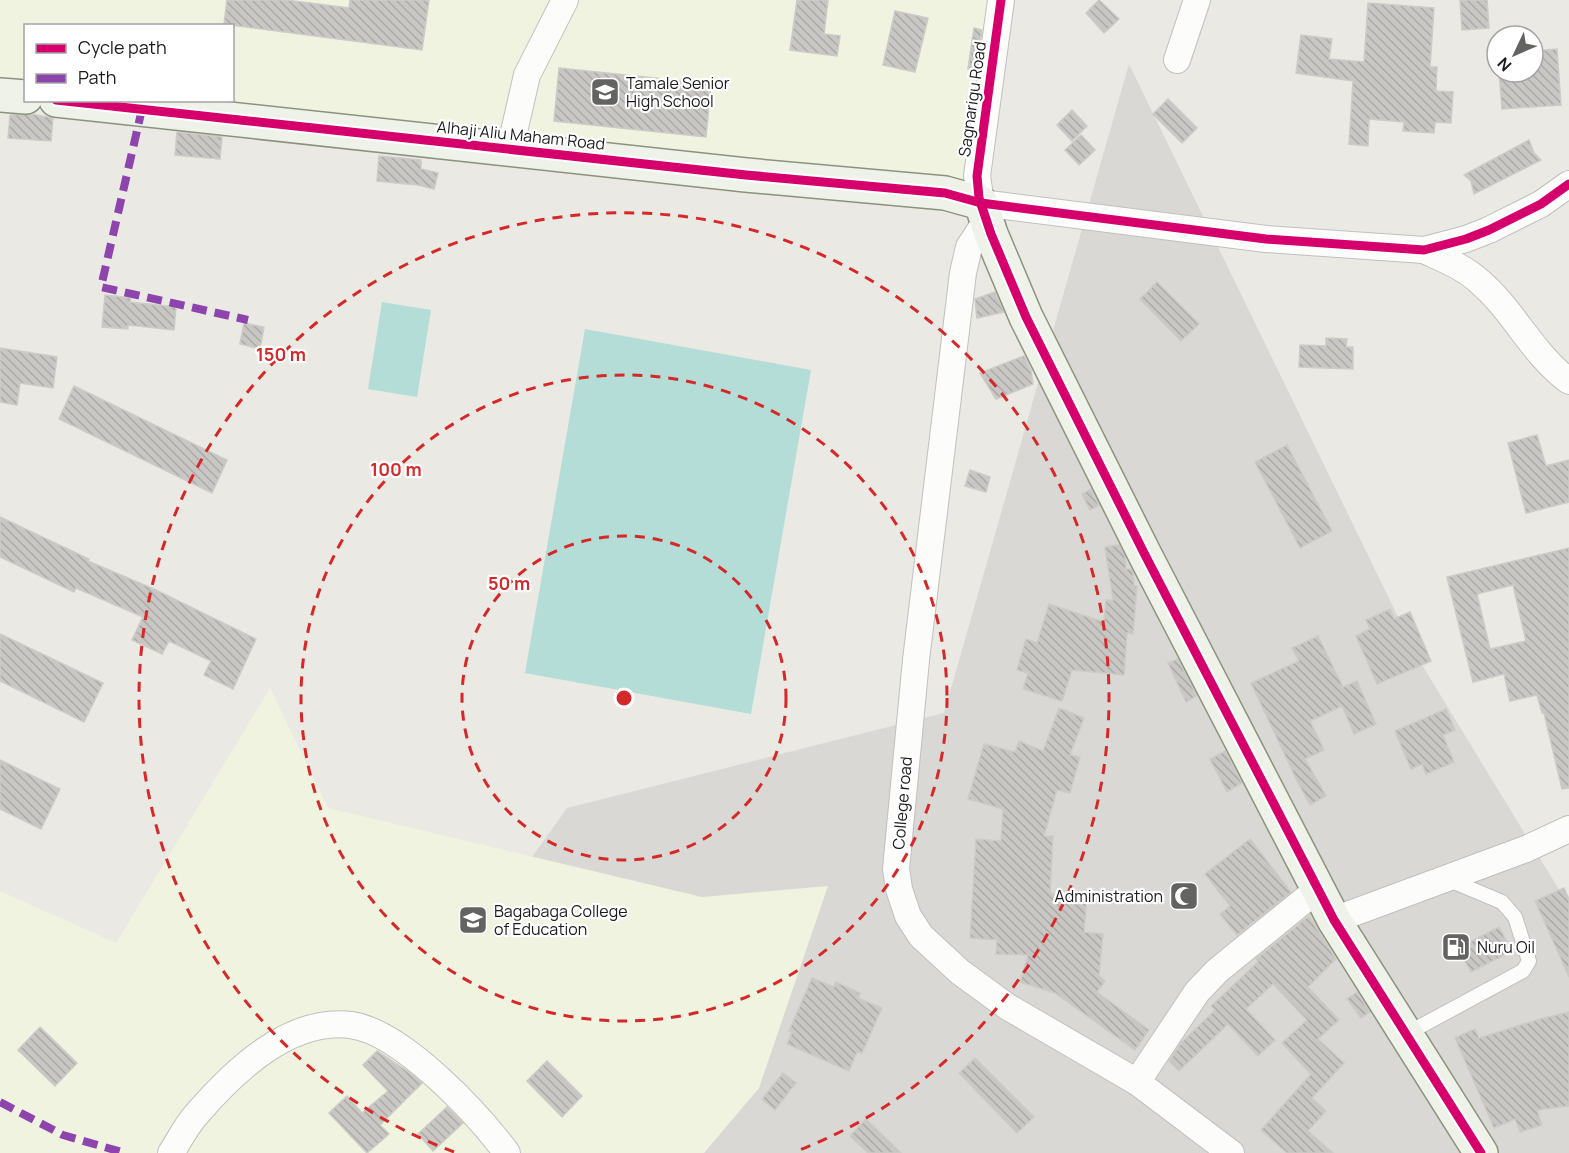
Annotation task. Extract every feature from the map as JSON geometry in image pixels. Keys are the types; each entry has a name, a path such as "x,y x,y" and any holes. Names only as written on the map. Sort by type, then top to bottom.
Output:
{"street":[{"path":"510,149 527,75 565,0"},
{"name":"Sagnarigu Road","path":"984,212 977,176 1001,0"},
{"path":"1177,60 1197,0"},
{"path":"0,94 24,97"},
{"name":"Alhaji Aliu Maham Road","path":"75,102 793,180 945,193 984,212"},
{"path":"1481,1153 1334,920 1144,553 1041,346 1018,298 984,212 1424,250 1466,239 1489,230 1541,204 1569,184"},
{"name":"College road","path":"984,212 969,247 962,287 916,660 896,869 899,889 908,916 921,936 960,972 1008,1007 1137,1082 1231,1153"},
{"path":"1424,250 1459,267 1481,282 1512,316 1550,365 1569,381"},
{"path":"1334,920 1526,849 1569,830"},
{"path":"1137,1082 1197,992 1217,971 1318,888"},
{"path":"171,1153 194,1116 243,1068 281,1039 314,1026 352,1025 383,1037 430,1071 461,1099 507,1153"}],"lane":[{"path":"1406,1034 1523,971 1529,961 1515,917 1502,902 1446,879"}],"shaded area":[{"name":"Tamale Senior High School","path":"0,0 990,0 963,191 175,102 234,102 234,24 24,24 24,83 0,80"},
{"path":"1129,64 1419,660 1569,906 1569,1153 490,1153 505,895 567,808 944,713"},
{"path":"382,302 431,310 417,397 368,389"},
{"path":"585,329 811,370 751,714 525,673"},
{"name":"Bagabaga College of Education","path":"270,688 328,808 702,897 828,886 759,1088 704,1153 0,1153 0,891 116,943"}],"building":[{"path":"227,0 286,0 349,8 350,0 429,0 422,50 224,24"},
{"path":"797,0 828,0 824,34 840,36 837,56 790,50"},
{"path":"1099,0 1119,19 1104,33 1086,13"},
{"path":"1460,0 1487,0 1489,24 1485,24 1485,28 1462,30"},
{"path":"1368,3 1434,8 1430,67 1437,67 1436,91 1453,92 1451,123 1435,122 1434,133 1403,131 1404,122 1369,119 1368,146 1349,144 1353,81 1296,73 1301,35 1332,39 1329,59 1364,62"},
{"path":"895,11 928,18 915,72 883,65"},
{"path":"974,28 982,30 976,70 968,69"},
{"path":"1557,49 1561,105 1502,109 1500,84 1545,84 1545,50"},
{"path":"559,68 711,84 706,137 554,121"},
{"path":"1168,99 1197,128 1182,143 1153,114"},
{"path":"1072,110 1087,126 1072,141 1057,125"},
{"path":"31,114 53,118 51,141 8,138 10,115"},
{"path":"177,132 222,137 220,159 175,155"},
{"path":"1081,135 1095,150 1079,165 1065,150"},
{"path":"1529,140 1534,153 1541,160 1474,194 1471,181 1464,175"},
{"path":"379,156 421,160 421,169 438,173 434,189 377,181"},
{"path":"1157,282 1199,324 1181,341 1140,299"},
{"path":"995,292 1004,312 977,318 975,299"},
{"path":"105,295 131,298 130,302 176,307 174,330 128,325 128,329 102,327"},
{"path":"244,323 264,327 260,349 240,344"},
{"path":"1326,338 1347,339 1346,347 1353,347 1353,369 1299,367 1300,345 1326,346"},
{"path":"0,348 57,357 53,388 20,383 17,405 0,402"},
{"path":"1024,356 1031,370 1033,384 996,399 980,373"},
{"path":"74,386 227,460 212,493 59,419"},
{"path":"1537,435 1546,466 1569,460 1569,502 1526,513 1508,443"},
{"path":"1287,445 1332,531 1300,548 1255,462"},
{"path":"970,470 990,477 986,492 965,486"},
{"path":"1091,489 1099,506 1090,510 1082,494"},
{"path":"0,517 89,559 88,561 156,590 256,639 233,689 204,675 211,661 169,641 162,654 132,640 143,617 76,588 74,592 0,557"},
{"path":"1119,545 1125,556 1126,569 1131,569 1133,572 1134,586 1137,586 1133,634 1127,633 1124,675 1072,670 1062,701 1023,689 1028,673 1017,670 1026,639 1037,643 1049,604 1104,622 1106,600 1113,600 1105,547"},
{"path":"1569,548 1569,788 1562,789 1544,713 1542,713 1537,695 1510,701 1504,674 1473,682 1447,577","holes":["1513,585 1526,641 1490,649 1477,594"]},
{"path":"1390,609 1394,619 1410,612 1431,661 1377,684 1356,636 1370,629 1366,620"},
{"path":"0,634 103,683 84,722 0,681"},
{"path":"1318,636 1343,687 1357,681 1376,724 1354,734 1342,706 1310,721 1324,750 1305,759 1326,796 1310,805 1251,683 1299,661 1292,648"},
{"path":"1178,659 1197,696 1186,702 1168,663"},
{"path":"1059,708 1084,718 1070,755 1080,757 1070,793 1057,790 1044,836 1053,836 1050,893 1087,897 1084,932 1103,934 1099,976 1105,981 1097,992 1149,1030 1135,1050 1055,993 1020,982 1028,955 996,954 997,940 970,938 976,839 1001,841 1003,809 968,799 984,744 1015,752 1019,741 1043,751"},
{"path":"1446,709 1455,730 1443,735 1454,762 1426,774 1422,764 1411,769 1395,731"},
{"path":"1225,751 1242,783 1227,792 1210,759"},
{"path":"0,760 60,789 41,829 0,809"},
{"path":"1250,839 1291,892 1237,935 1220,914 1230,906 1205,874"},
{"path":"1564,888 1569,899 1569,977 1535,901"},
{"path":"1309,916 1336,959 1308,987 1339,1020 1318,1039 1344,1063 1312,1098 1326,1111 1308,1131 1333,1153 1287,1153 1261,1130 1311,1074 1282,1043 1307,1020 1273,984 1246,1009 1275,1040 1258,1056 1228,1024 1179,1071 1169,1061 1181,1043 1215,1010 1211,1006 1258,962 1256,959"},
{"path":"1499,927 1512,951 1471,972 1458,948"},
{"path":"812,978 834,987 836,982 860,993 858,998 882,1008 862,1053 857,1052 849,1071 787,1044 792,1032 789,1031"},
{"path":"1357,992 1370,1012 1361,1018 1347,999"},
{"path":"1569,1012 1569,1106 1537,1110 1542,1125 1520,1132 1515,1119 1494,1128 1455,1038 1475,1029 1479,1038"},
{"path":"40,1027 77,1063 55,1086 18,1050"},
{"path":"377,1051 422,1083 380,1125 389,1134 367,1153 329,1113 347,1096 362,1113 388,1091 363,1065"},
{"path":"975,1058 1034,1117 1017,1133 959,1073"},
{"path":"547,1061 582,1096 562,1117 527,1081"},
{"path":"783,1073 796,1083 775,1110 762,1099"},
{"path":"447,1107 463,1123 433,1151 418,1134"},
{"path":"866,1119 901,1153 868,1153 850,1136"}],"marked path":[{"path":"142,109 101,287 248,320"},
{"path":"0,1102 63,1135 125,1153"}],"cycle path":[{"path":"1001,0 977,176 979,198 991,234 1026,317 1144,553 1334,920 1481,1153"},
{"path":"74,102 746,175 945,193 981,203 1266,239 1424,250 1466,239 1489,230 1541,204 1569,184"}],"place":[{"name":"Tamale Senior High School","path":"605,92"},
{"name":"Administration","path":"1184,896"},
{"name":"Bagabaga College of Education","path":"473,920"},
{"name":"Nuru Oil","path":"1456,947"}]}
